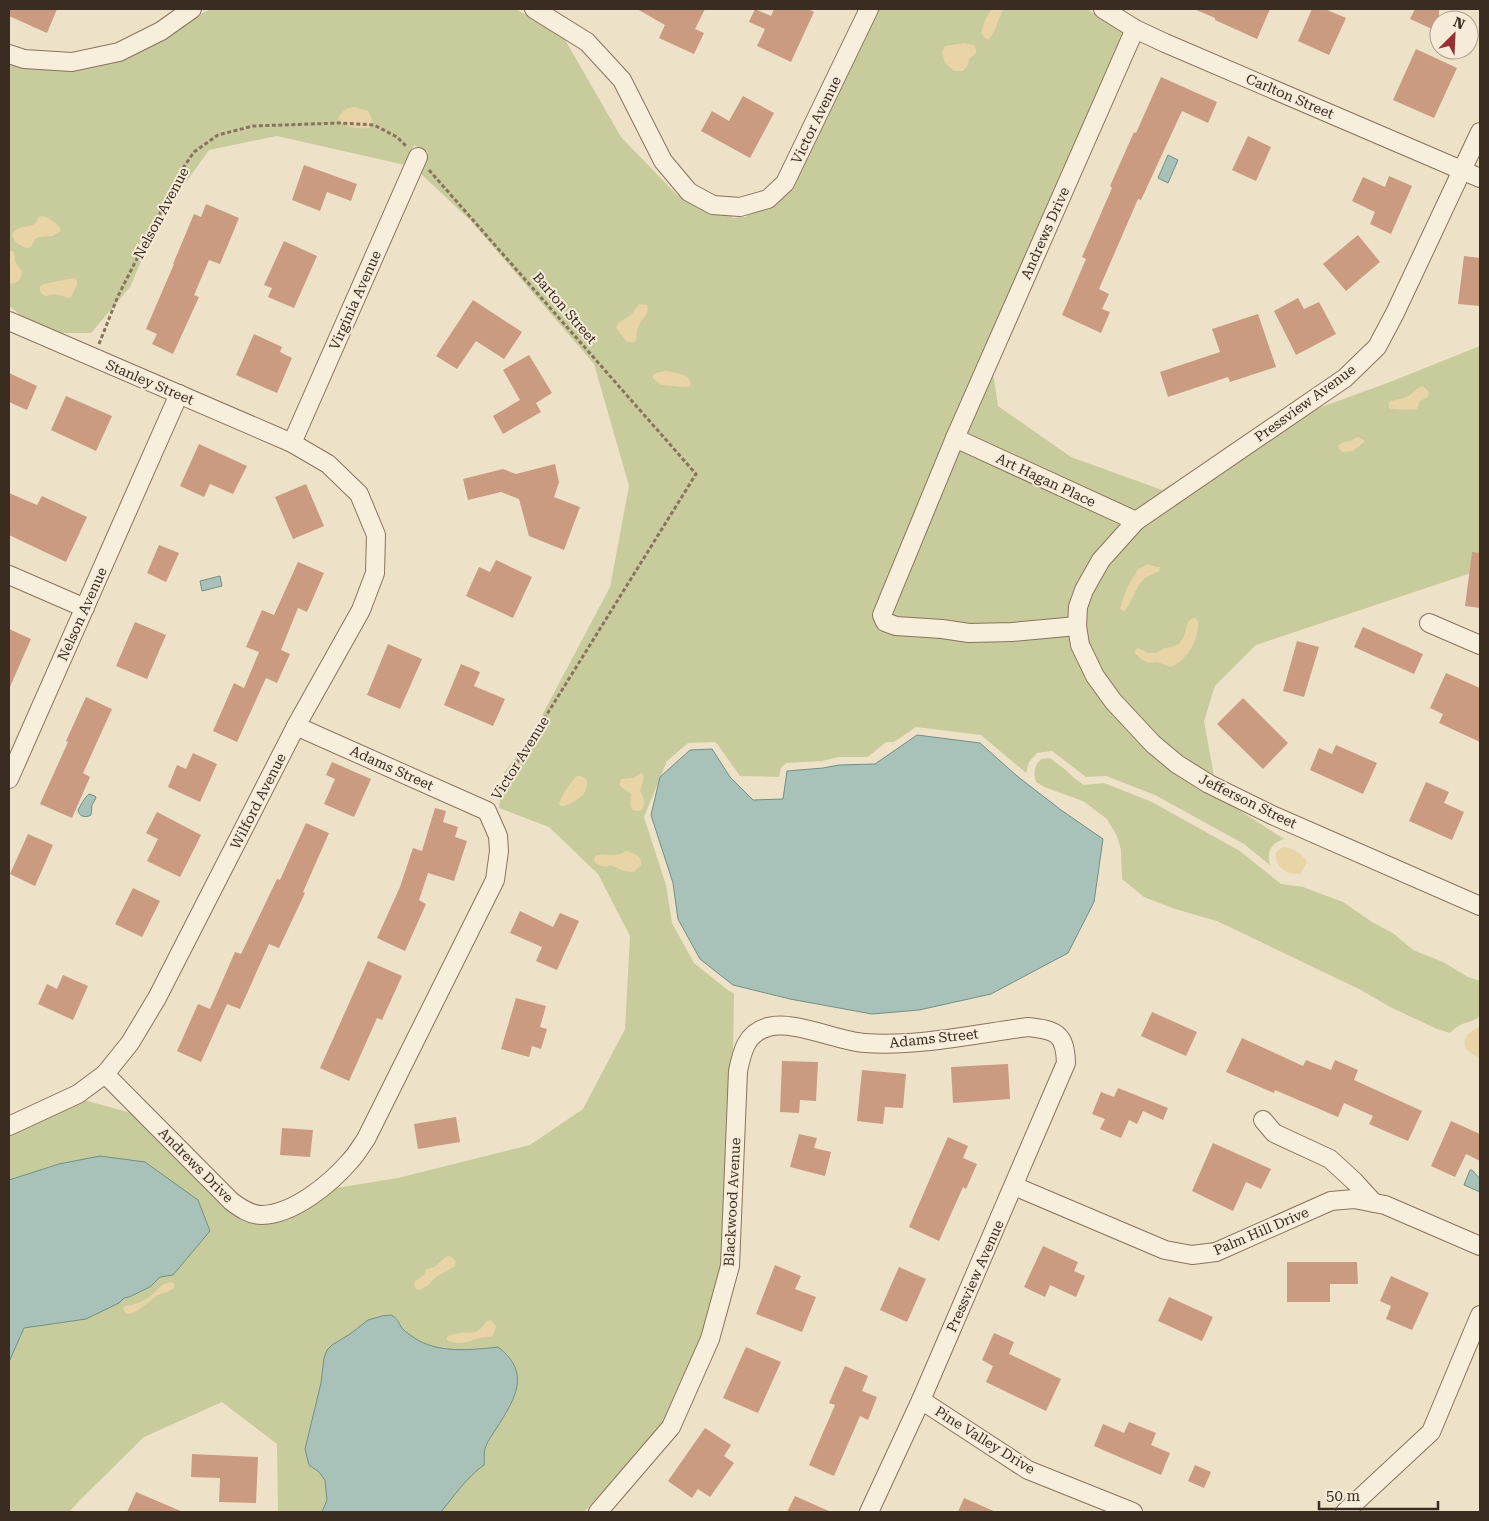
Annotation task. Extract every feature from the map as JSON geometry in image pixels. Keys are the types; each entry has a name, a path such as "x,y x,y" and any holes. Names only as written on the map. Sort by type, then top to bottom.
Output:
{"street":[{"path":"9,54 24,59 72,62 119,52 161,31 192,9"},
{"name":"Victor Avenue","path":"534,9 587,42 622,80 663,161 689,192 713,205 740,208 768,199 785,184 869,9"},
{"name":"Carlton Street","path":"1103,9 1135,29 1165,43 1480,178"},
{"name":"Andrews Drive","path":"1077,626 1012,632 969,633 896,626 885,622 882,615 955,438 1135,29"},
{"name":"Pressview Avenue","path":"1077,626 1078,607 1088,582 1101,560 1136,521 1345,378 1377,347 1395,313 1480,132"},
{"name":"Virginia Avenue","path":"292,443 418,157"},
{"name":"Stanley Street","path":"9,320 292,443"},
{"name":"Nelson Avenue","path":"9,779 179,394"},
{"name":"Art Hagan Place","path":"955,438 1136,521"},
{"name":"Wilford Avenue","path":"9,1126 78,1094 106,1074 130,1043 157,998 296,726 361,610 375,573 376,535 359,494 328,464 292,443"},
{"path":"9,575 85,608"},
{"path":"1429,623 1480,645"},
{"name":"Jefferson Street","path":"1077,626 1080,645 1095,676 1113,701 1153,744 1177,764 1209,784 1272,815 1480,906"},
{"name":"Adams Street","path":"296,726 487,811"},
{"name":"Victor Avenue","path":"366,1139 495,880 500,851 498,836 487,811"},
{"name":"Adams Street","path":"751,1037 767,1027 784,1025 863,1043 902,1044 1028,1027 1046,1029 1060,1036"},
{"name":"Pressview Avenue","path":"870,1512 1014,1186 1066,1063 1066,1048 1060,1036"},
{"name":"Blackwood Avenue","path":"598,1512 671,1427 710,1339 730,1266 738,1071 743,1050 751,1037"},
{"name":"Andrews Drive","path":"106,1074 231,1201 245,1211 262,1215 281,1211 305,1200 332,1181 352,1160 366,1139"},
{"path":"1263,1120 1274,1133 1330,1159 1374,1203"},
{"name":"Palm Hill Drive","path":"1014,1186 1166,1250 1192,1255 1216,1252 1331,1201 1354,1199 1385,1205 1480,1246"},
{"path":"1345,1512 1432,1432 1480,1315"},
{"name":"Pine Valley Drive","path":"920,1400 1028,1470 1133,1512"}],"path":[{"name":"Nelson Avenue","path":"94,358 118,296 183,168 194,152 218,135 253,126 340,123 374,125 397,137 418,157"},
{"name":"Barton Street","path":"418,157 696,474"},
{"name":"Victor Avenue","path":"487,811 696,474"}],"green space":[{"path":"210,9 516,9 564,38 621,137 677,195 708,213 732,216 733,218 746,217 747,214 769,208 792,187 878,9 1087,9 1123,32 993,372 998,406 1071,457 1162,490 1205,464 1132,514 1070,635 1072,649 1088,682 1107,708 1147,751 1198,789 1228,803 1284,839 1270,849 1269,861 1271,866 1244,844 1155,795 1106,776 1086,777 1052,751 1037,753 1029,762 1026,773 981,735 916,727 894,742 886,742 868,757 839,757 822,761 786,763 781,768 779,777 740,776 715,742 688,743 667,761 644,817 666,885 672,923 694,963 734,993 733,1054 721,1265 703,1334 666,1418 660,1428 584,1512 278,1512 277,1444 222,1402 144,1437 69,1512 9,1512 9,1135 84,1100 131,1113 225,1208 243,1220 262,1224 284,1219 309,1207 336,1188 398,1178 530,1145 583,1109 625,1029 630,936 598,874 549,827 499,808 503,774 528,742 610,587 629,486 594,364 471,221 420,173 428,152 414,145 405,165 277,136 209,150 159,220 130,287 91,333 60,333 22,316 9,306 9,63 22,68 71,71 120,61 164,39"},
{"path":"1480,346 1480,570 1256,645 1215,686 1204,721 1214,776 1182,756 1159,737 1120,695 1102,671 1088,641 1085,625 1086,608 1091,593 1107,565 1141,528 1316,409"},
{"path":"1050,758 1084,785 1104,783 1152,802 1240,851 1281,884 1303,887 1343,902 1372,922 1394,934 1413,950 1443,962 1468,977 1480,981 1480,1016 1458,1026 1450,1033 1437,1029 1390,1007 1361,990 1217,921 1175,909 1144,897 1122,879 1121,850 1117,836 1107,819 1083,801 1044,787 1036,782 1034,772 1037,765 1041,759"}],"sand":[{"path":"992,9 1003,9 993,34 988,40 981,33 985,20"},
{"path":"964,43 974,45 976,53 969,59 968,65 963,71 954,71 945,63 942,52 945,46"},
{"path":"354,107 368,111 372,119 371,127 353,127 340,122 338,119 340,114 344,110"},
{"path":"42,216 56,223 61,231 53,236 35,239 31,247 26,248 15,242 12,234 14,231 35,224 39,217"},
{"path":"9,250 14,252 15,261 22,272 20,280 16,283 9,283"},
{"path":"74,278 77,280 77,285 69,298 55,294 46,296 40,291 40,286 44,284"},
{"path":"639,304 647,305 648,309 639,325 636,341 632,343 626,341 616,328 618,323 632,314"},
{"path":"666,371 684,376 691,384 689,387 661,385 653,378 653,375 656,373"},
{"path":"1423,386 1429,392 1428,397 1420,401 1417,409 1389,408 1389,402 1402,399"},
{"path":"1358,437 1364,440 1364,442 1353,451 1343,452 1339,449 1338,446 1341,443"},
{"path":"1148,564 1160,567 1159,571 1144,579 1124,612 1120,608 1127,588 1138,569"},
{"path":"1195,618 1198,621 1197,635 1187,654 1177,664 1171,667 1157,662 1149,663 1135,653 1135,650 1138,648 1149,653 1157,653 1165,648 1179,644 1184,636 1188,622"},
{"path":"641,773 644,778 640,791 644,805 642,810 637,811 631,807 631,794 619,785 621,779 634,778"},
{"path":"577,776 587,780 585,792 574,802 561,806 559,804 562,797"},
{"path":"1283,847 1291,848 1307,862 1300,874 1290,873 1279,865 1276,852"},
{"path":"626,851 635,854 641,860 641,865 634,872 624,871 611,865 603,866 595,863 595,856 603,854 617,855"},
{"path":"1480,1026 1480,1059 1467,1050 1464,1042 1468,1034"},
{"path":"448,1256 454,1259 455,1266 436,1277 427,1286 419,1290 416,1289 415,1281 424,1275 426,1269 436,1266"},
{"path":"171,1282 174,1284 174,1288 158,1295 135,1312 126,1314 123,1308 125,1306 143,1301 163,1285"},
{"path":"491,1320 496,1326 492,1337 459,1343 447,1340 447,1337 451,1335 476,1331 487,1321"}],"water":[{"path":"1168,155 1178,160 1168,183 1158,178"},
{"path":"220,576 222,586 202,591 200,581"},
{"path":"917,735 980,743 1017,776 1103,839 1094,902 1068,953 991,994 919,1010 872,1014 790,999 733,985 700,959 678,919 673,883 651,815 660,777 690,750 712,749 730,777 753,800 783,799 787,771 839,765 875,764"},
{"path":"89,794 96,798 92,805 91,815 83,816 78,810"},
{"path":"100,1156 145,1162 198,1200 210,1231 173,1275 160,1277 150,1287 124,1298 119,1303 86,1319 24,1328 9,1362 9,1180 59,1164"},
{"path":"1470,1170 1480,1179 1480,1192 1464,1185"},
{"path":"391,1315 413,1337 433,1346 454,1350 498,1347 515,1367 517,1386 514,1397 487,1444 484,1465 466,1481 441,1512 322,1512 327,1500 325,1480 319,1472 309,1465 305,1449 321,1383 324,1358 327,1350 332,1345 368,1320"}],"building":[{"path":"9,9 57,9 47,33 9,16"},
{"path":"637,9 705,9 695,29 704,33 694,54 659,38 665,25"},
{"path":"755,9 771,16 774,9 808,9 814,12 791,62 757,46 765,29 749,22"},
{"path":"1194,9 1270,9 1257,39"},
{"path":"1312,9 1325,9 1346,18 1329,55 1298,41"},
{"path":"1415,9 1439,9 1429,10 1429,28 1410,19"},
{"path":"1416,49 1429,55 1429,60 1440,60 1457,68 1434,118 1393,100"},
{"path":"1161,77 1217,102 1208,123 1182,111 1141,200 1138,199 1099,289 1109,294 1102,309 1110,312 1101,333 1062,315 1086,259 1082,257 1112,188 1110,186"},
{"path":"743,96 774,113 750,158 701,131 712,111 729,121"},
{"path":"1248,136 1271,147 1256,181 1232,170"},
{"path":"304,165 357,184 351,201 327,192 320,211 292,200"},
{"path":"1389,176 1412,186 1391,234 1370,224 1375,212 1352,201 1363,177 1385,187"},
{"path":"206,204 239,218 220,264 209,260 194,295 199,297 173,354 152,344 157,334 146,329 194,214 201,217"},
{"path":"1358,235 1380,262 1346,291 1323,264"},
{"path":"284,241 317,256 294,308 268,297 272,288 264,285"},
{"path":"1464,256 1480,258 1480,306 1458,304"},
{"path":"1298,298 1304,309 1319,302 1336,334 1296,355 1274,311"},
{"path":"473,300 522,332 504,359 476,341 457,369 436,356"},
{"path":"1258,314 1276,367 1230,382 1228,377 1168,397 1160,372 1220,352 1212,329"},
{"path":"254,334 282,347 280,352 292,358 277,393 236,375"},
{"path":"529,355 552,393 536,403 541,412 503,434 493,416 520,400 503,370"},
{"path":"9,373 37,386 27,410 9,402"},
{"path":"66,396 112,416 96,451 51,430"},
{"path":"199,444 247,466 233,494 210,484 204,497 180,486"},
{"path":"555,464 559,482 554,497 580,507 564,550 529,536 519,499 501,492 468,500 463,479 503,469 516,474"},
{"path":"306,484 324,526 293,539 275,497"},
{"path":"9,493 37,505 42,496 87,517 66,562 9,535"},
{"path":"159,545 179,553 166,582 147,573"},
{"path":"1472,552 1480,553 1480,608 1465,606"},
{"path":"496,560 532,577 513,618 466,596 479,567 490,572"},
{"path":"298,562 324,573 307,612 298,608 281,650 290,654 277,683 266,678 237,742 213,731 234,683 244,688 259,652 246,647 262,610 274,615"},
{"path":"135,622 166,635 147,679 116,666"},
{"path":"1363,627 1423,654 1414,674 1354,647"},
{"path":"9,629 31,639 9,689"},
{"path":"1297,641 1319,647 1304,697 1283,691"},
{"path":"388,644 422,659 400,709 367,695"},
{"path":"461,664 480,672 474,686 505,699 493,726 444,705"},
{"path":"1446,673 1480,688 1480,742 1439,723 1443,714 1430,708"},
{"path":"86,697 112,709 83,773 90,777 72,818 40,804"},
{"path":"1243,698 1288,743 1263,769 1217,724"},
{"path":"1336,745 1377,763 1363,794 1310,770 1319,748 1332,754"},
{"path":"193,753 217,764 200,802 168,787 177,765 186,769"},
{"path":"332,762 371,779 354,817 324,804 335,779 326,775"},
{"path":"1426,782 1449,792 1444,803 1464,812 1452,840 1409,821"},
{"path":"435,808 446,811 443,822 458,827 455,837 467,841 454,881 428,873 419,900 426,904 405,951 377,938 400,887 413,848 422,851"},
{"path":"157,812 201,835 180,877 147,861 158,839 146,833"},
{"path":"306,823 329,833 303,892 305,893 279,948 269,944 240,1009 227,1004 201,1062 177,1051 198,1004 210,1009 235,952 241,954 277,879 280,880"},
{"path":"28,834 53,845 35,886 10,874"},
{"path":"133,888 160,901 142,937 115,924"},
{"path":"520,911 553,927 560,913 579,921 557,970 536,961 542,947 510,933"},
{"path":"368,961 402,976 382,1020 377,1018 349,1081 320,1068"},
{"path":"63,975 88,986 73,1020 38,1004 47,984 57,989"},
{"path":"516,998 546,1006 540,1027 547,1029 541,1049 532,1046 529,1057 501,1049"},
{"path":"1152,1012 1197,1032 1186,1056 1141,1036"},
{"path":"1242,1038 1303,1066 1306,1060 1331,1070 1335,1060 1358,1070 1354,1080 1422,1111 1408,1141 1369,1124 1373,1116 1344,1103 1338,1117 1275,1090 1274,1093 1226,1072"},
{"path":"782,1061 818,1062 816,1101 800,1100 799,1113 780,1112"},
{"path":"1008,1064 1010,1099 953,1103 951,1067"},
{"path":"862,1070 906,1074 903,1108 885,1107 883,1124 857,1121"},
{"path":"1118,1088 1168,1108 1163,1120 1143,1111 1137,1124 1129,1120 1121,1138 1100,1129 1105,1119 1092,1114 1101,1092 1114,1097"},
{"path":"456,1117 460,1142 418,1149 414,1124"},
{"path":"1451,1121 1480,1134 1480,1161 1466,1154 1455,1177 1431,1166"},
{"path":"282,1128 313,1130 310,1157 280,1155"},
{"path":"799,1134 817,1138 814,1148 831,1152 825,1176 790,1167"},
{"path":"948,1137 968,1146 963,1158 977,1164 966,1189 963,1187 939,1241 909,1227"},
{"path":"1213,1143 1271,1169 1261,1189 1246,1182 1233,1211 1192,1191"},
{"path":"1043,1246 1078,1262 1074,1271 1085,1276 1076,1297 1050,1285 1045,1297 1024,1287"},
{"path":"1287,1262 1357,1262 1358,1284 1330,1284 1330,1302 1287,1302"},
{"path":"775,1265 801,1276 795,1289 816,1297 802,1332 756,1314"},
{"path":"899,1267 926,1279 907,1322 880,1310"},
{"path":"1391,1276 1429,1293 1412,1330 1386,1319 1391,1306 1380,1301"},
{"path":"1169,1297 1213,1317 1202,1341 1158,1321"},
{"path":"994,1333 1014,1342 1009,1354 1061,1379 1046,1411 986,1382 993,1366 982,1360"},
{"path":"746,1347 781,1362 758,1413 723,1398"},
{"path":"845,1366 868,1376 862,1391 877,1397 868,1420 860,1416 834,1476 809,1465 835,1405 829,1403"},
{"path":"1129,1422 1156,1433 1151,1445 1170,1453 1161,1475 1094,1446 1103,1424 1124,1433"},
{"path":"705,1428 731,1445 724,1456 734,1463 710,1497 698,1489 692,1498 668,1481"},
{"path":"192,1454 258,1457 256,1503 219,1502 220,1478 191,1477"},
{"path":"1195,1465 1211,1472 1204,1488 1188,1481"},
{"path":"136,1492 183,1512 127,1512"},
{"path":"795,1496 831,1512 787,1512"},
{"path":"964,1498 996,1512 958,1512"}]}
